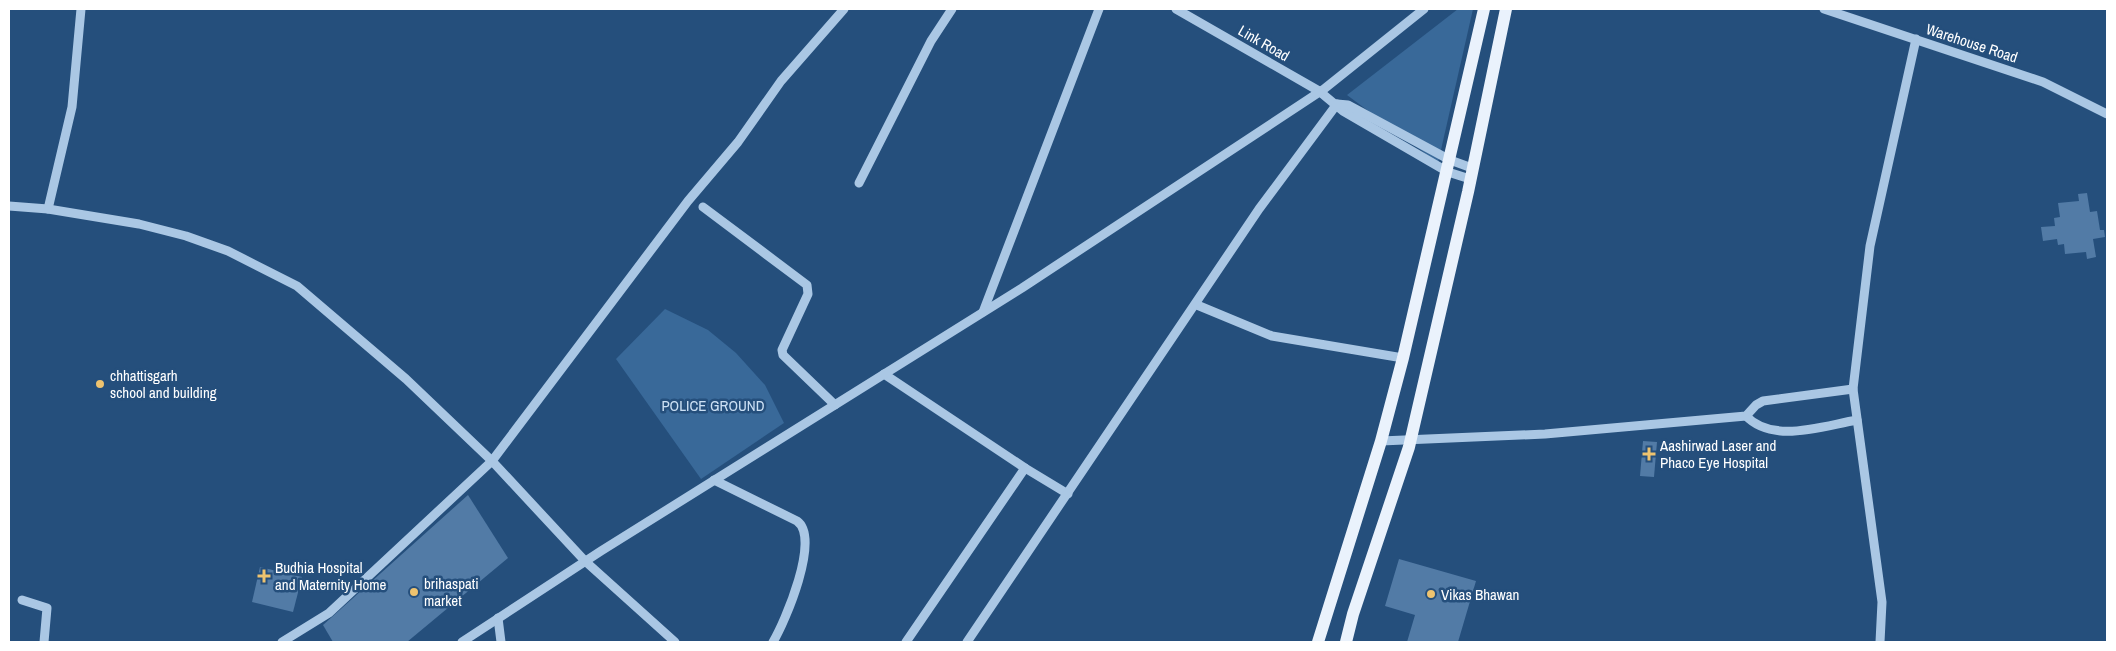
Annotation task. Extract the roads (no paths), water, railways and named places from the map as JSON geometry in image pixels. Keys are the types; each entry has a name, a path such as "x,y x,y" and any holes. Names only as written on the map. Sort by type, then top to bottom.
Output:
{"main road":[{"path":"1318,642 1381,441 1403,358 1484,9"},
{"path":"1346,642 1353,614 1410,441 1471,174 1506,9"}],"street":[{"path":"48,209 72,106 82,9"},
{"path":"282,642 329,613 492,461 688,201 738,142 781,81 844,9"},
{"path":"859,183 931,41 952,9"},
{"path":"983,312 1099,9"},
{"name":"Link Road","path":"1176,9 1319,90 1343,111 1449,166 1471,174"},
{"path":"462,642 584,561 983,312 1319,90 1424,9"},
{"name":"Warehouse Road","path":"1824,9 2043,82 2107,114"},
{"path":"1880,642 1882,602 1853,389 1870,246 1916,39"},
{"path":"967,642 1197,305 1259,209 1337,104"},
{"path":"9,206 48,209 139,224 186,236 228,251 297,286 406,379 492,461 584,561 675,642"},
{"path":"703,206 807,285 808,294 782,350 783,355 835,405"},
{"path":"1197,305 1272,336 1403,358"},
{"path":"884,374 1025,468 1068,494"},
{"path":"1381,441 1545,434 1746,416 1756,405 1764,401 1853,389"},
{"path":"1746,416 1755,426 1778,431 1791,431 1857,420"},
{"path":"906,642 1025,468"},
{"path":"714,480 797,521 803,529 803,554 798,581 784,624 773,642"},
{"path":"22,600 47,608 44,642"},
{"path":"498,618 501,642"}],"place":[{"name":"chhattisgarh school and building","path":"100,384"},
{"name":"Aashirwad Laser and Phaco Eye Hospital","path":"1649,454"},
{"name":"Budhia Hospital and Maternity Home","path":"264,576"},
{"name":"brihaspati market","path":"414,592"},
{"name":"Vikas Bhawan","path":"1431,594"}],"park label":[{"name":"POLICE GROUND","path":"713,405"}]}
